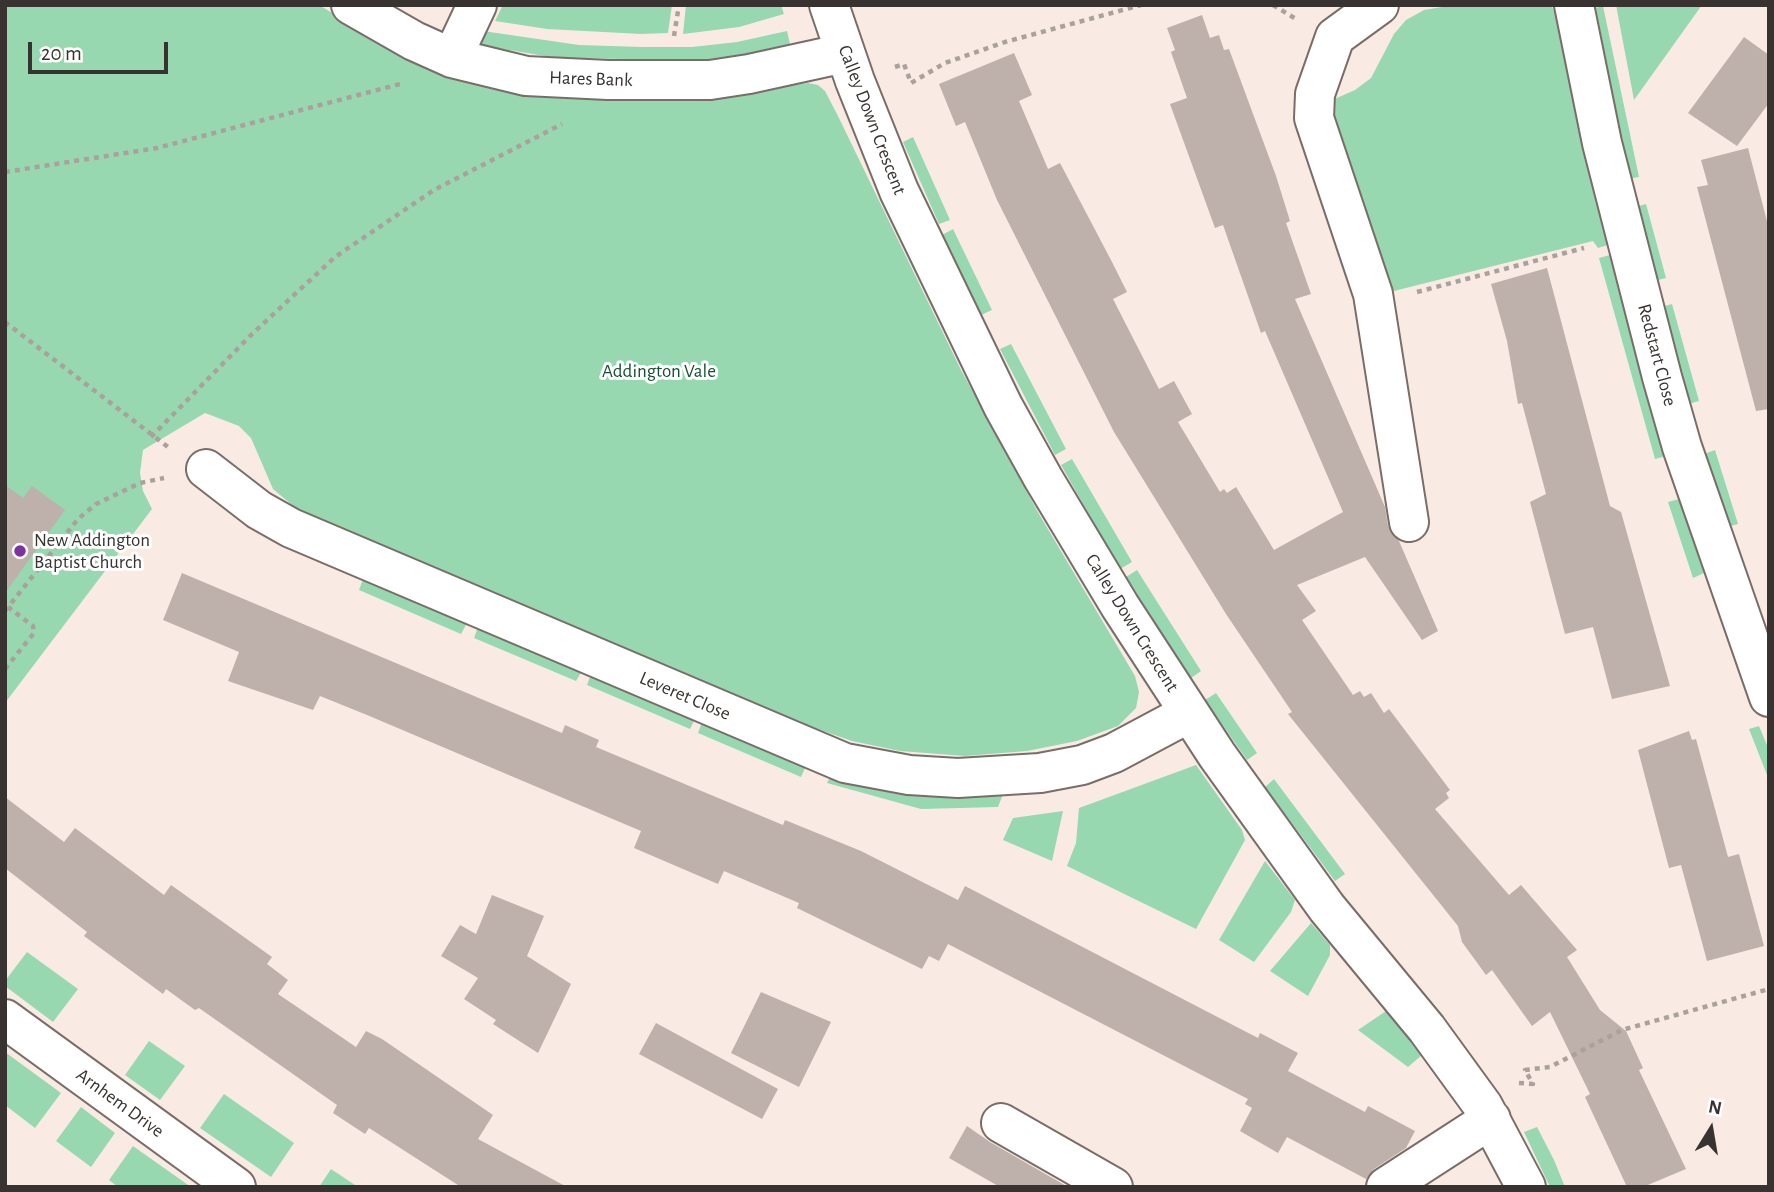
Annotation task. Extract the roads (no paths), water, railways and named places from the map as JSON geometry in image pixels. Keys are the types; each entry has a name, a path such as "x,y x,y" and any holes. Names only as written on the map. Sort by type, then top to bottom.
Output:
{"street":[{"name":"Hares Bank","path":"351,5 414,41 454,59 526,76 608,80 710,80 749,74 850,67"},
{"path":"454,59 477,5"},
{"name":"Calley Down Crescent","path":"829,5 850,67 899,191 1003,406 1081,542 1189,713 1306,880 1427,1029 1487,1112 1526,1187"},
{"path":"1379,5 1335,37 1315,94 1314,118 1375,302 1409,522"},
{"name":"Redstart Close","path":"1574,5 1602,143 1627,246 1682,447 1769,697"},
{"name":"Leveret Close","path":"206,469 259,510 291,528 845,763 909,775 958,778 1040,773 1082,765 1114,753 1189,713"},
{"name":"Arnhem Drive","path":"5,1019 236,1187"},
{"path":"1386,1187 1487,1112"},
{"path":"1001,1124 1113,1187"}],"place":[{"name":"New Addington Baptist Church","path":"20,551"}],"park label":[{"name":"Addington Vale","path":"659,371"}]}
